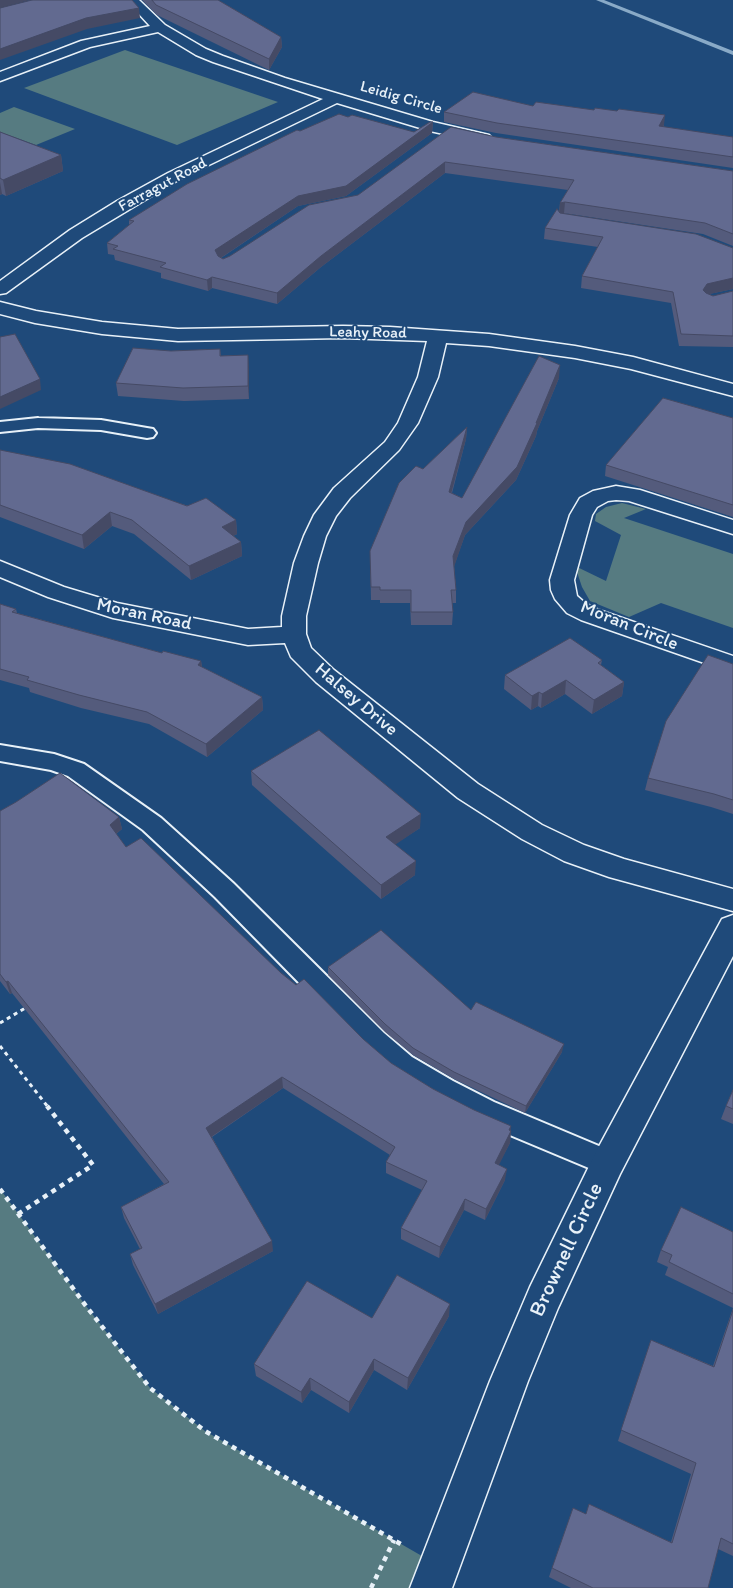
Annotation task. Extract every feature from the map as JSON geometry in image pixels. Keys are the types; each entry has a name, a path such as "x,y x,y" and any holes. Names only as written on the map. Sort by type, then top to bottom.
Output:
{"street":[{"name":"Leidig Circle","path":"132,0 160,28 201,52 218,59 336,98 448,130 496,140"},
{"path":"0,77 86,44 160,28"},
{"name":"Farragut Road","path":"0,289 76,234 174,176 336,98"},
{"name":"Leahy Road","path":"0,308 67,323 178,335 343,332 489,340 575,352 632,364 733,390"},
{"name":"Halsey Drive","path":"438,336 428,377 408,423 392,446 342,493 325,515 314,536 294,616 294,634 300,651 317,669 468,791 532,832 574,853 619,869 733,900"},
{"name":"Moran Circle","path":"733,527 632,495 616,493 601,496 588,503 581,515 562,580 562,590 567,599 576,608 590,615 733,665"},
{"name":"Moran Road","path":"0,568 56,592 113,610 248,637 294,634"},
{"name":"Brownell Circle","path":"436,1577 512,1372 543,1300 608,1163 733,927"}],"lane":[{"path":"432,142 448,130"},
{"path":"0,427 38,423 72,424 147,432"},
{"path":"0,754 54,762 76,770 152,824 224,890 374,1041 402,1065 443,1090 484,1111 608,1163"}],"path":[{"path":"0,1023 33,1004"},
{"path":"0,1046 93,1165 18,1214"},
{"path":"0,1189 86,1306 150,1388 205,1431 394,1540 436,1577"},
{"path":"371,1588 394,1540"}],"green space":[{"path":"125,50 278,102 177,145 24,88"},
{"path":"14,107 75,129 36,145 0,132 0,113"},
{"path":"622,503 646,509 624,518 733,554 733,628 661,603 629,617 590,601 582,587 575,566 606,581 621,535 595,521 596,514 606,507"},
{"path":"0,1189 86,1306 150,1388 205,1431 441,1567 431,1588 0,1588"}],"building":[{"path":"32,0 132,0 139,8 86,18 0,49 0,8"},
{"path":"152,0 218,0 281,37 269,59 156,5"},
{"path":"473,92 533,106 536,102 594,110 595,108 617,111 619,109 665,115 659,126 733,137 733,157 497,123 444,112"},
{"path":"339,114 348,117 352,115 414,132 433,122 346,186 298,196 215,250 218,256 223,259 230,256 309,205 358,195 451,127 496,137 733,171 733,234 705,223 565,202 560,203 574,180 445,162 321,256 277,293 212,277 207,280 160,267 166,263 113,249 118,246 107,243 134,221 129,220 187,184 297,130 300,131"},
{"path":"0,132 61,155 3,180 0,178"},
{"path":"557,209 560,213 696,234 733,248 733,278 707,284 703,290 713,296 733,291 733,336 681,334 673,292 582,276 603,237 545,228"},
{"path":"15,334 40,379 0,397 0,337"},
{"path":"133,348 171,351 220,349 220,356 248,355 248,386 183,388 116,383"},
{"path":"539,356 560,365 517,467 466,522 453,556 456,590 451,590 453,612 411,612 411,590 380,590 380,587 371,587 370,551 399,483 416,466 423,469 467,427 449,492 462,498"},
{"path":"663,398 733,418 733,505 606,465"},
{"path":"0,450 70,464 187,506 206,498 236,520 222,527 241,542 189,566 132,520 110,512 82,535 0,505"},
{"path":"0,604 16,609 12,612 162,653 163,651 201,661 198,665 262,697 206,744 147,712 27,680 29,677 0,669"},
{"path":"570,638 602,660 598,663 624,682 594,700 566,680 542,694 539,692 532,696 505,675"},
{"path":"708,655 733,664 733,800 648,778 666,721"},
{"path":"319,730 421,814 386,837 416,861 381,885 251,771"},
{"path":"60,773 119,817 110,825 126,847 141,838 281,973 296,985 304,979 363,1039 391,1063 433,1089 511,1126 509,1130 511,1131 495,1163 507,1169 486,1209 465,1199 440,1247 401,1228 427,1181 386,1162 395,1147 282,1077 206,1128 272,1241 155,1304 130,1254 142,1248 121,1207 169,1182 8,981 6,982 0,974 0,811"},
{"path":"381,930 471,1010 476,1002 564,1044 526,1106 454,1072 413,1048 385,1024 328,967"},
{"path":"733,1090 733,1109 726,1106"},
{"path":"681,1207 733,1232 733,1294 669,1262 672,1255 661,1250"},
{"path":"397,1275 450,1304 408,1378 374,1359 349,1402 310,1378 301,1392 254,1364 307,1281 372,1318"},
{"path":"733,1310 733,1544 721,1538 708,1588 593,1588 552,1568 573,1508 586,1514 589,1504 672,1543 696,1463 621,1430 651,1340 714,1367"}],"waterway":[{"path":"599,0 733,53"}]}
